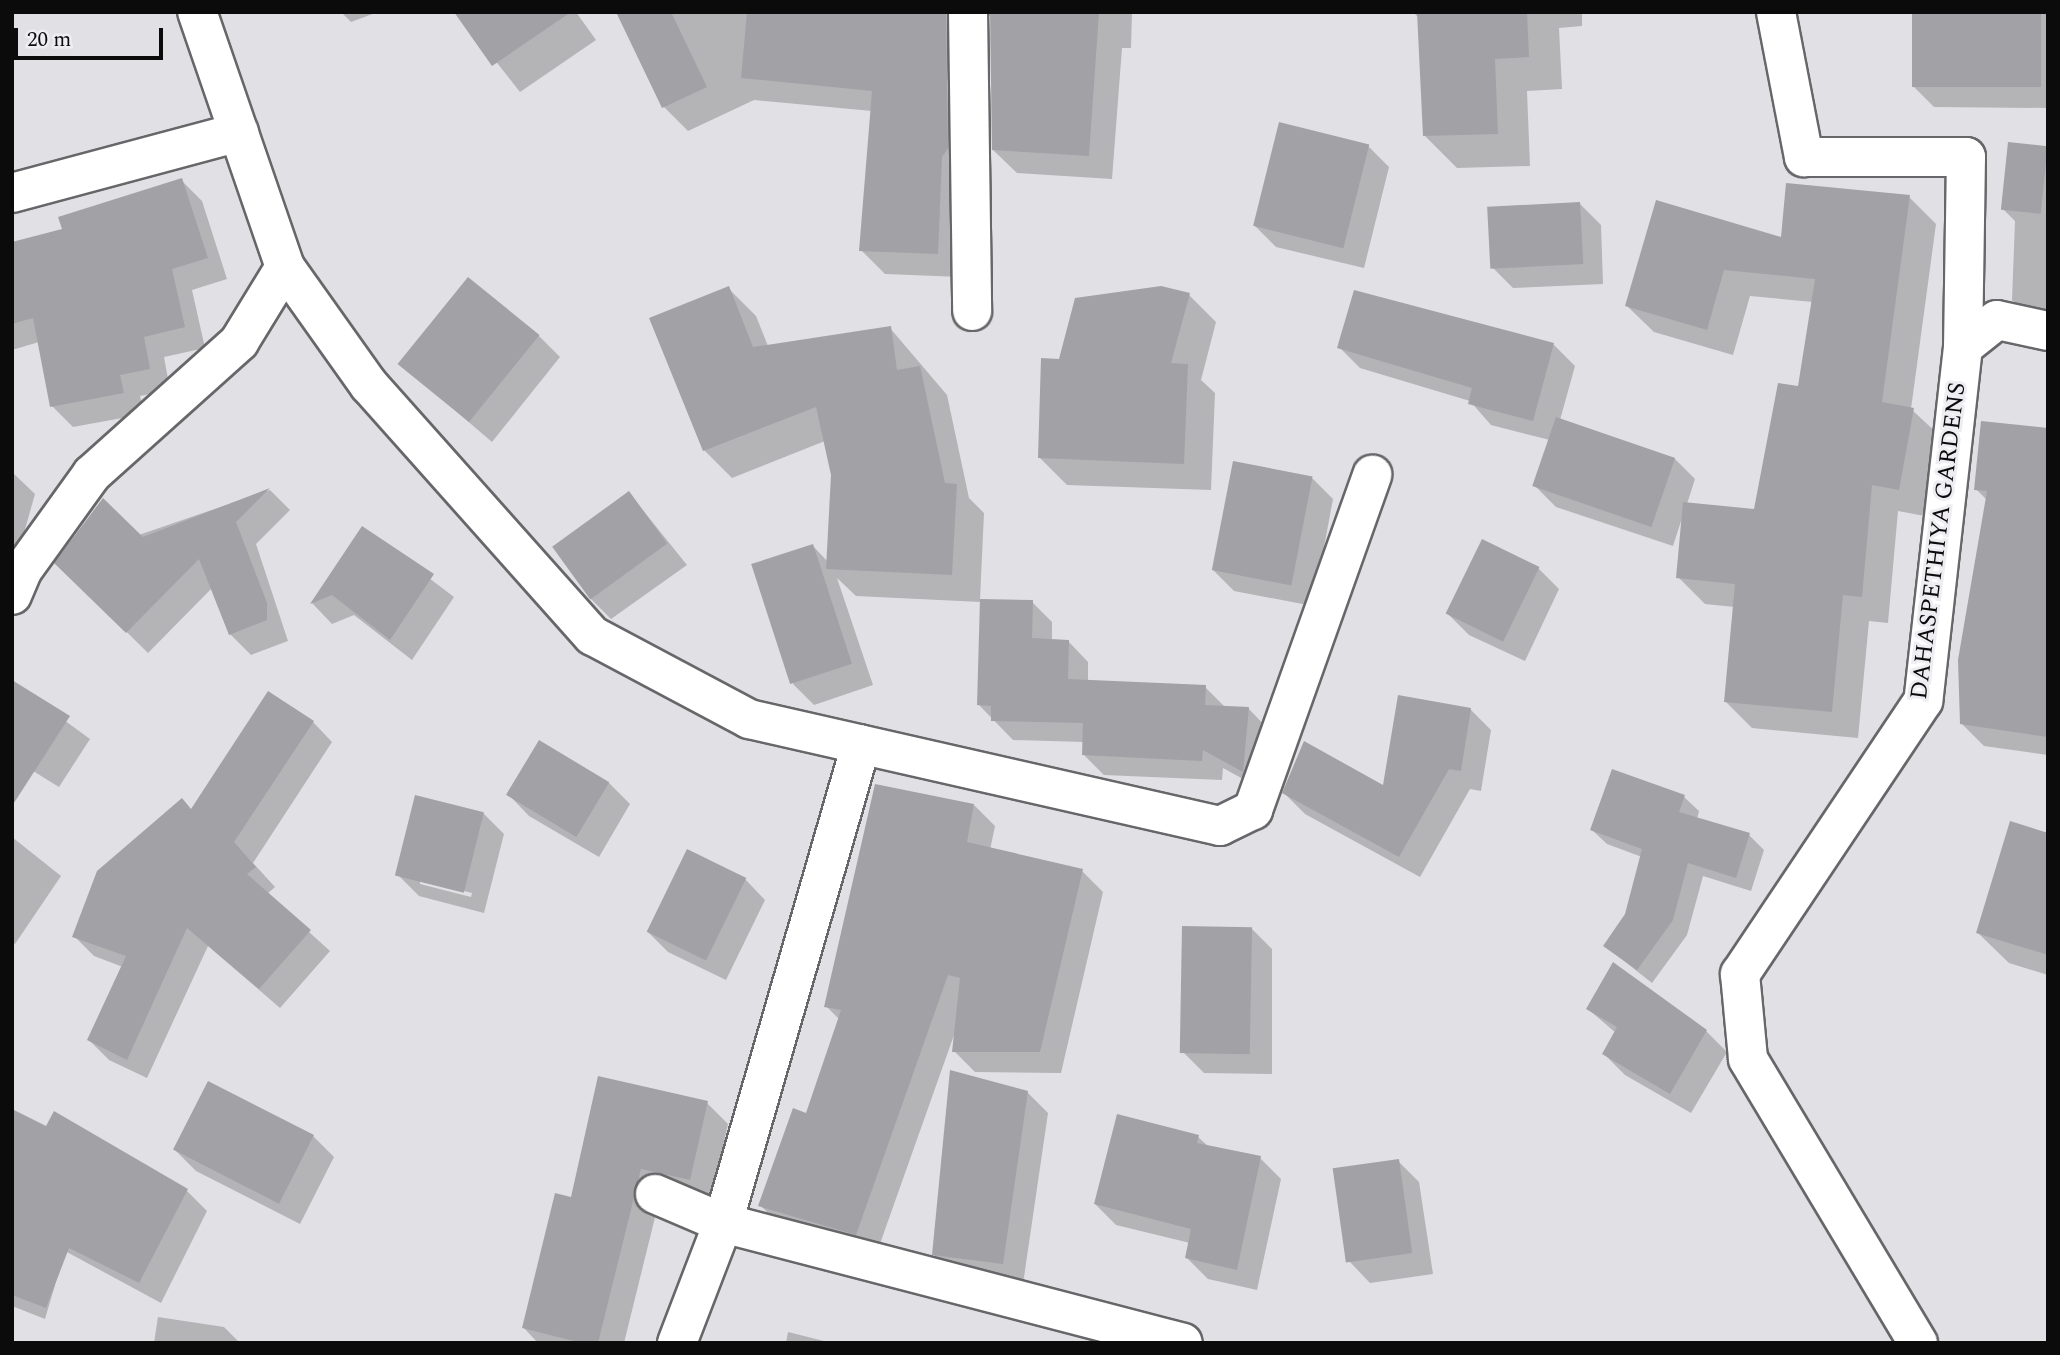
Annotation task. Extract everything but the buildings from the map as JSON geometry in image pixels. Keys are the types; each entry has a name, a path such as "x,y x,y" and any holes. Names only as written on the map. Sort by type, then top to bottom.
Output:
{"street":[{"path":"197,12 285,267 369,385 593,636 748,719 1220,826 1253,810 1373,475"},
{"path":"968,12 972,311"},
{"name":"DAHASPETHIYA GARDENS","path":"1776,12 1804,157 1966,156 1963,347 1923,701 1740,974 1748,1059 1918,1343"},
{"path":"12,192 239,132"},
{"path":"12,595 92,474 239,342 285,267"},
{"path":"1963,347 1997,320 2048,331"},
{"path":"677,1343 723,1223 861,745"},
{"path":"655,1194 723,1223 1183,1343"}]}
